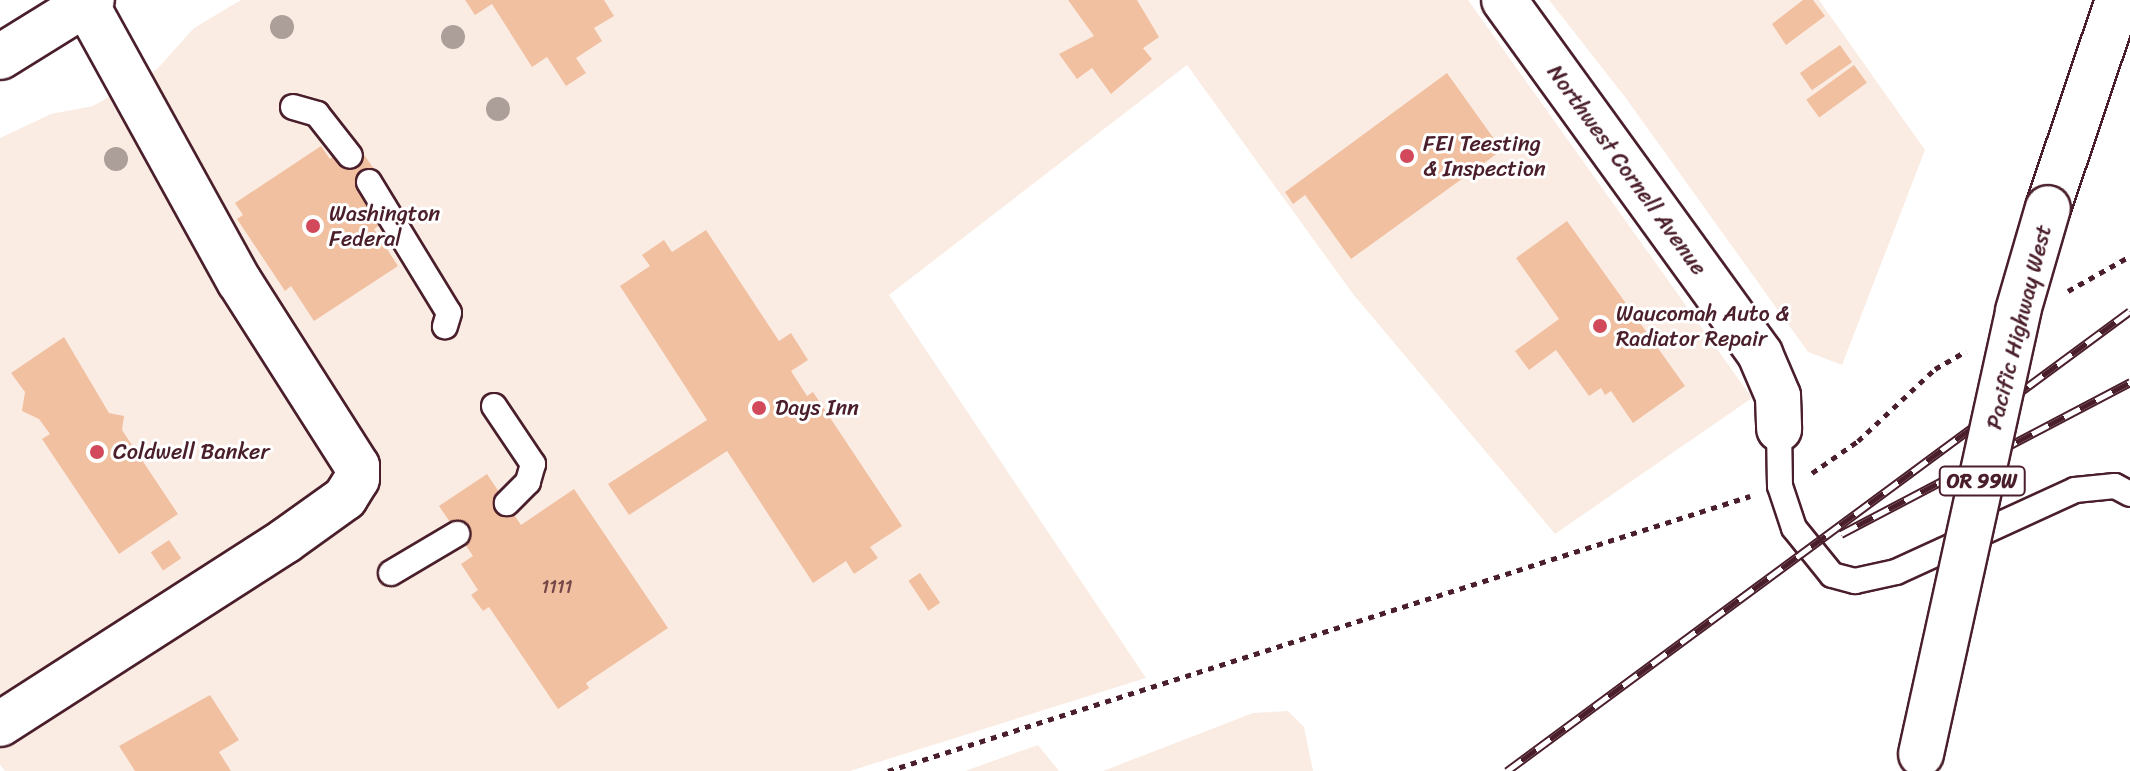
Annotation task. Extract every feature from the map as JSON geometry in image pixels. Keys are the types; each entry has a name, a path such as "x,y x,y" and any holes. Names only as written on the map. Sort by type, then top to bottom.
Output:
{"main road":[{"name":"Northwest Cornell Avenue","path":"1504,0 1760,354 1778,396 1779,429"},
{"name":"Pacific Highway West","path":"1919,765 2018,311 2048,208 2118,0"},
{"path":"0,57 89,2 239,281 357,466 357,479 345,498 285,541 0,724"}],"lane":[{"path":"293,107 317,114 350,156"},
{"path":"369,182 449,313 445,326"},
{"path":"494,406 533,464 528,482 507,503"},
{"path":"1779,429 1780,486 1794,528 1832,575 1855,581 1896,572 2075,490 2115,486 2130,494"},
{"path":"391,573 457,534"}],"path":[{"path":"888,771 1757,493"}],"shaded area":[{"path":"241,0 1468,0 1752,398 1555,534 1353,294 1187,65 889,295 1146,678 850,771 5,771 0,765 0,138 51,114 93,106 157,69 194,28"},
{"path":"1549,0 1819,0 1925,150 1842,365 1808,352 1625,97"},
{"path":"1288,711 1304,727 1313,771 1103,771 1253,713"},
{"path":"1038,745 1059,771 965,771"}],"building":[{"path":"465,0 604,0 614,16 594,28 602,41 576,58 586,73 566,86 547,57 532,67 492,4 475,15"},
{"path":"1068,0 1137,0 1159,37 1143,48 1152,59 1111,94 1092,68 1077,79 1059,54 1094,36"},
{"path":"1803,0 1813,0 1825,16 1786,45 1772,24"},
{"path":"1840,45 1852,62 1812,90 1800,73"},
{"path":"1854,65 1867,83 1819,117 1806,100"},
{"path":"1447,73 1502,150 1351,259 1305,195 1293,204 1285,192"},
{"path":"321,146 330,159 335,155 340,162 360,149 379,176 357,190 381,224 374,229 398,266 314,321 291,286 285,291 237,219 243,215 235,203"},
{"path":"1567,221 1685,386 1633,423 1611,391 1605,395 1601,388 1589,396 1556,350 1529,370 1515,351 1559,319 1516,258"},
{"path":"706,230 779,341 791,333 808,360 791,371 807,396 813,392 902,526 870,547 878,558 854,574 846,561 813,583 727,451 629,515 608,484 707,420 620,286 650,266 642,255 664,240 672,252"},
{"path":"64,337 109,413 124,416 122,430 178,514 119,554 42,439 50,434 39,419 22,411 25,392 11,373"},
{"path":"487,474 521,525 574,489 668,628 586,683 589,688 558,709 489,607 483,611 471,595 478,590 461,564 473,556 439,506"},
{"path":"169,540 181,558 163,571 151,552"},
{"path":"920,573 940,603 929,611 908,581"},
{"path":"210,695 239,740 219,752 231,771 135,771 119,746"}],"railway":[{"path":"1507,771 2130,311"},
{"path":"1841,534 2130,382"}],"place":[{"name":"FEI Teesting & Inspection","path":"1407,156"},
{"name":"Washington Federal","path":"313,226"},
{"name":"Waucomah Auto & Radiator Repair","path":"1600,326"},
{"name":"Days Inn","path":"759,408"},
{"name":"Coldwell Banker","path":"97,452"}]}
